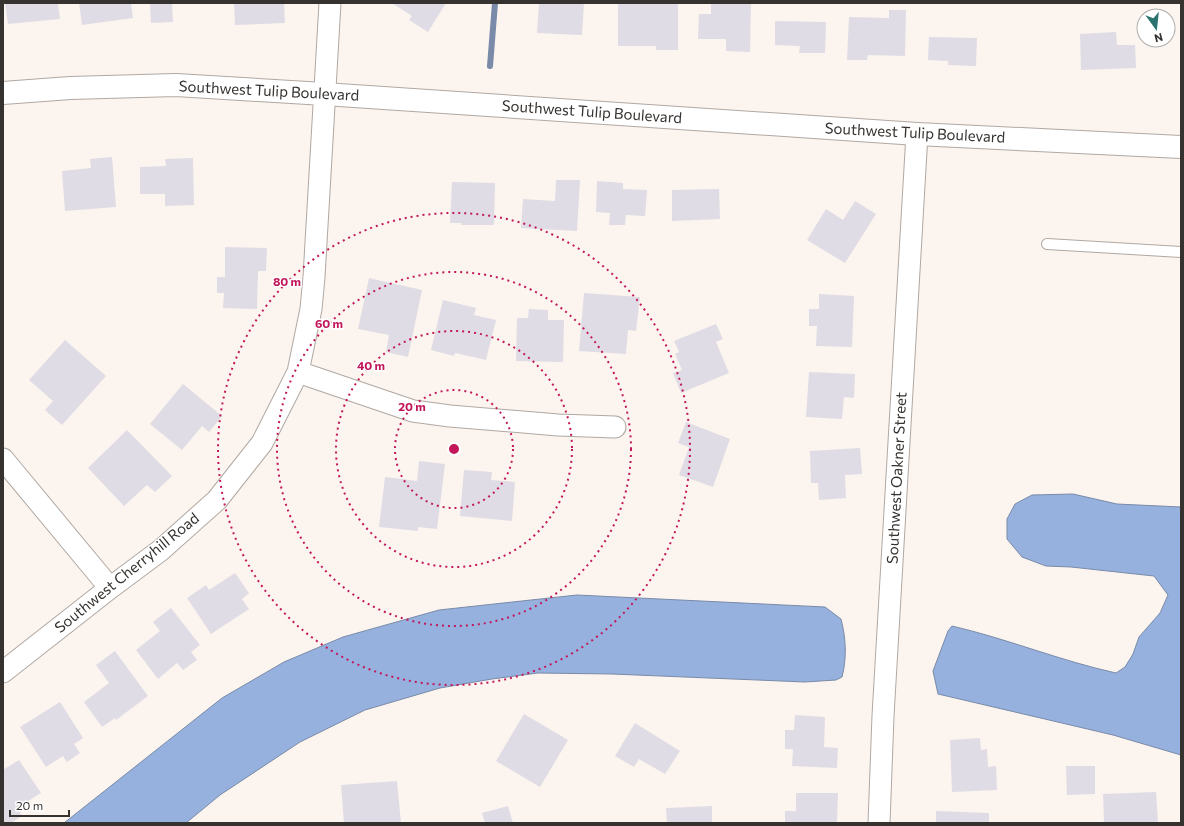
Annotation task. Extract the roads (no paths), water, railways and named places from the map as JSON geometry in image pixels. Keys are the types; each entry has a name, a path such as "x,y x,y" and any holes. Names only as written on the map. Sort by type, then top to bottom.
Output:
{"street":[{"name":"Southwest Cherryhill Road","path":"3,672 161,550 218,500 262,443 298,372 311,309 314,277 330,3"},
{"name":"Southwest Tulip Boulevard","path":"3,93 70,88 176,85 917,134 1181,147"},
{"name":"Southwest Oakner Street","path":"878,823 917,134"},
{"path":"298,372 413,411 450,416 558,425 614,427"},
{"path":"3,459 110,588"}],"lane":[{"path":"1047,244 1181,252"}],"water":[{"path":"1073,494 1117,504 1181,507 1181,755 1113,735 938,694 933,671 948,631 952,626 1116,673 1125,667 1133,654 1139,637 1160,613 1168,595 1154,576 1071,567 1046,566 1022,557 1007,539 1007,519 1015,504 1032,495"},
{"path":"577,595 825,607 841,619 845,648 845,663 842,677 836,680 805,682 612,674 538,673 440,688 365,710 300,742 220,795 186,823 64,823 222,698 284,662 343,637 439,610"}],"waterway":[{"path":"490,66 495,3"}]}
